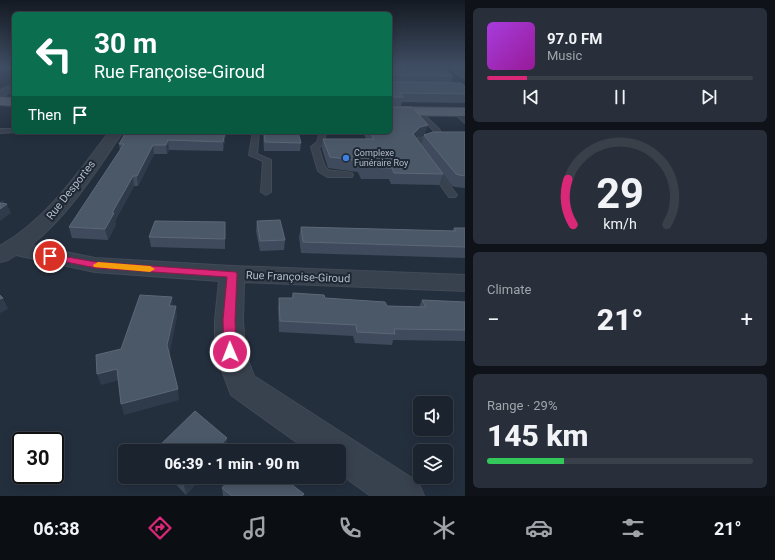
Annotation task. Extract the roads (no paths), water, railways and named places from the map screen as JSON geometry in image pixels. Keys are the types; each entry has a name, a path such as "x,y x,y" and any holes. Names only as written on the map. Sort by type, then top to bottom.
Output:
{"main road":[{"path":"0,101 12,102"},
{"path":"392,111 460,112"}],"street":[{"name":"Rue Desportes","path":"7,252 36,232 56,213 115,134"},
{"name":"Rue Françoise-Giroud","path":"7,252 96,265 232,274 465,283"},
{"path":"232,274 229,320 230,352 242,385 329,444"},
{"path":"346,456 404,496"}],"lane":[{"path":"418,111 437,130 439,136 421,140 416,144 452,195"},
{"path":"460,112 465,121"},
{"path":"0,131 12,131"},
{"path":"256,134 253,155 267,160 266,192"},
{"path":"322,134 320,143 315,147 321,169 327,174 349,175"}],"place":[{"name":"Complexe Funéraire Roy","path":"346,158"}]}
